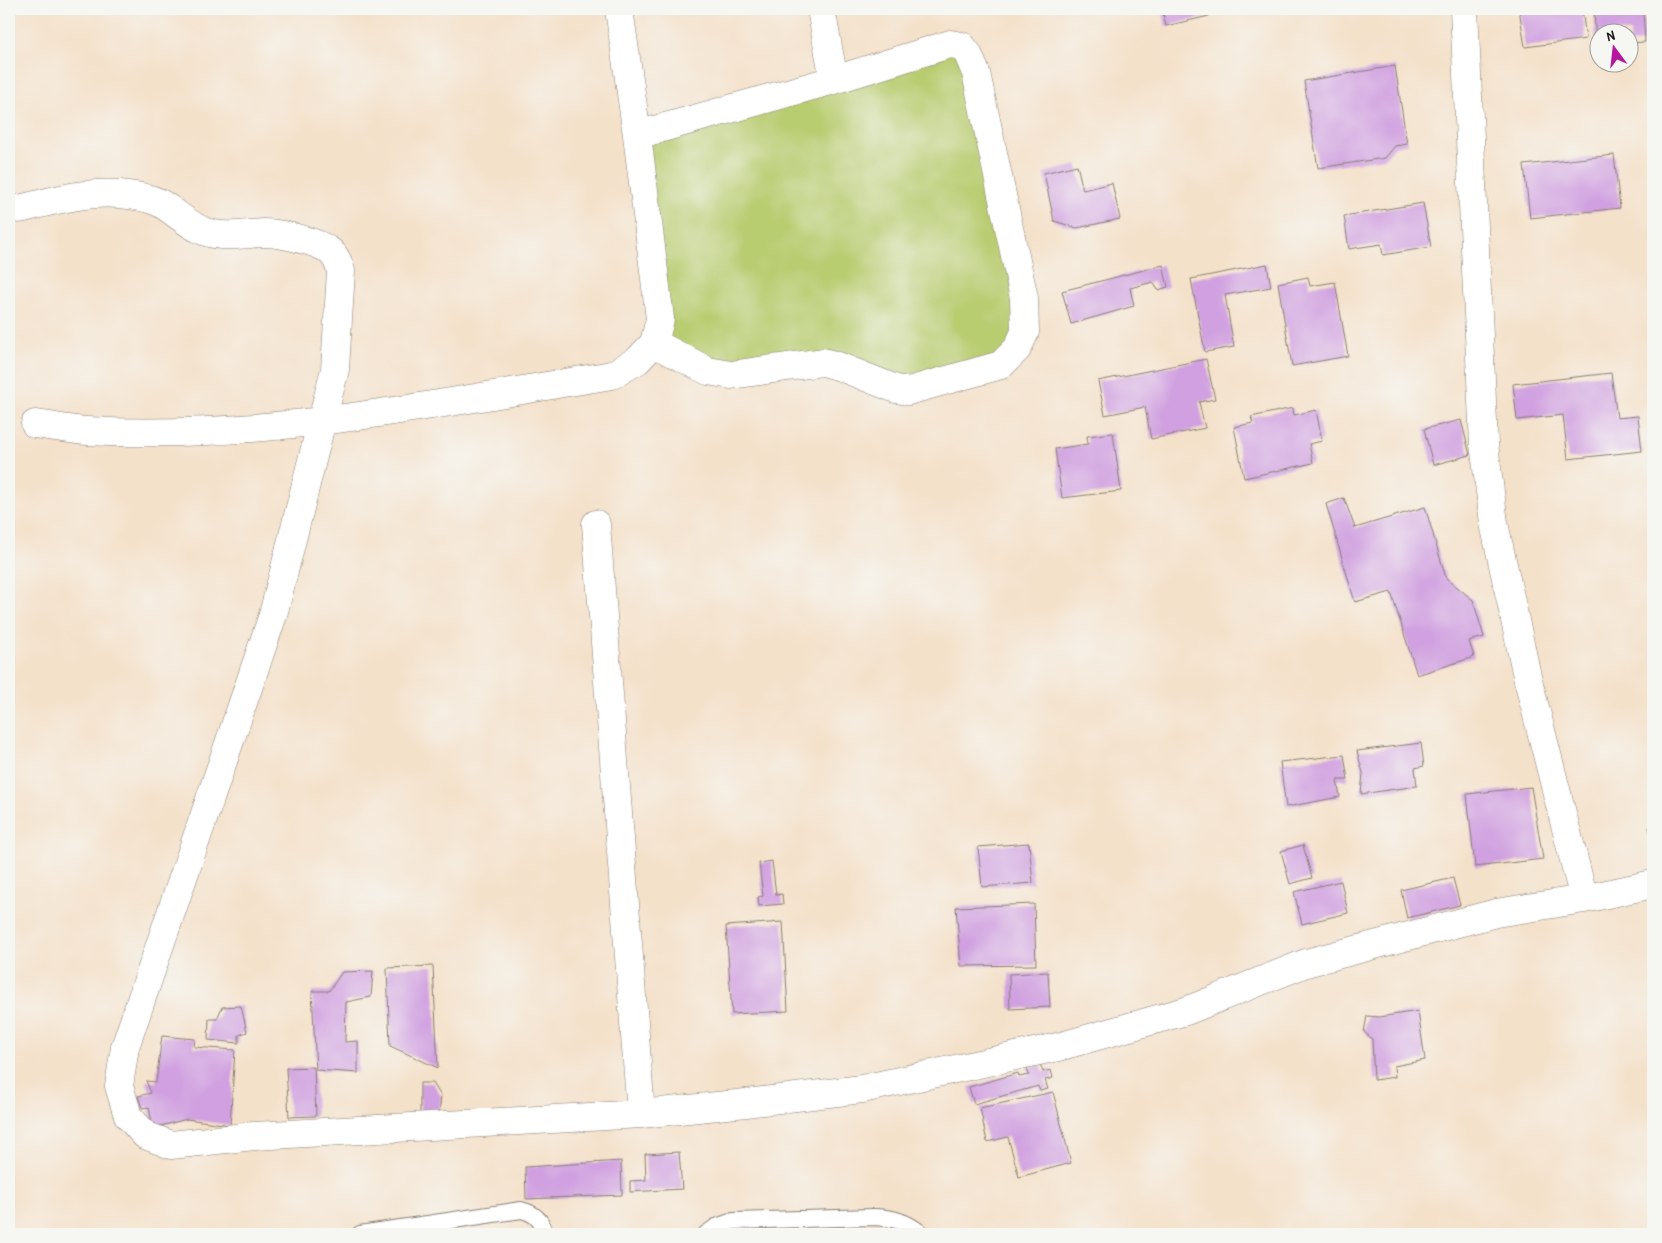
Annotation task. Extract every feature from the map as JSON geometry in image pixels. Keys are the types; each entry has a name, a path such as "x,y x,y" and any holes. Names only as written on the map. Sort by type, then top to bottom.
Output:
{"street":[{"path":"35,424 86,431 171,432 322,422 612,375 638,360 654,343 660,319 619,9"},
{"path":"820,9 834,80"},
{"path":"1464,9 1484,444 1494,523 1527,676 1584,899"},
{"path":"637,135 834,80 950,44 962,46 968,54 976,73 1024,298 1025,332 1016,349 1001,365 908,390 896,389 847,369 823,362 731,375 708,371 654,343"},
{"path":"19,209 83,195 119,194 156,201 206,232 233,236 264,233 282,234 298,237 327,248 338,260 342,272 335,369 273,615 125,1047 119,1086 128,1116 145,1135 171,1145 254,1136 642,1114 862,1089 1058,1047 1186,1011 1306,963 1496,913 1584,899 1653,884"},
{"path":"596,524 642,1114"}],"lane":[{"path":"360,1234 521,1210 530,1212 538,1218 545,1234"},
{"path":"706,1234 716,1227 733,1221 874,1217 893,1218 911,1226 922,1234"}],"green space":[{"path":"962,46 1006,209 1017,349 923,387 864,376 764,371 654,343 637,135"}],"building":[{"path":"1162,9 1208,9 1209,16 1166,26"},
{"path":"1519,9 1582,9 1586,39 1525,47"},
{"path":"1594,9 1643,9 1645,42 1640,42 1640,22 1595,22"},
{"path":"1395,66 1407,144 1395,146 1385,158 1318,168 1304,81"},
{"path":"1614,155 1620,208 1530,218 1524,165"},
{"path":"1077,165 1083,190 1112,183 1120,219 1077,228 1054,221 1044,173"},
{"path":"1423,203 1431,247 1383,255 1381,244 1349,249 1344,216"},
{"path":"1267,264 1271,287 1225,295 1234,347 1205,352 1191,279"},
{"path":"1163,265 1168,287 1158,290 1153,282 1130,288 1134,306 1071,324 1062,291"},
{"path":"1308,277 1310,286 1335,282 1348,356 1292,366 1278,283"},
{"path":"1206,359 1215,399 1199,402 1205,428 1151,439 1145,407 1105,415 1098,381"},
{"path":"1611,373 1617,418 1638,416 1642,451 1568,459 1563,415 1517,420 1513,384"},
{"path":"1293,408 1294,415 1316,410 1322,441 1309,444 1313,463 1244,478 1234,427 1253,423 1251,417"},
{"path":"1461,420 1470,455 1433,465 1424,429"},
{"path":"1113,433 1121,491 1062,498 1055,449 1088,444 1087,436"},
{"path":"1344,498 1355,528 1425,507 1446,578 1473,600 1484,637 1469,641 1474,657 1417,675 1391,592 1355,602 1326,504"},
{"path":"1421,743 1424,766 1415,768 1417,786 1361,794 1363,773 1357,751"},
{"path":"1344,755 1348,780 1337,780 1340,797 1286,807 1280,762"},
{"path":"1531,787 1543,859 1475,867 1467,794"},
{"path":"1653,826 1653,842 1649,827"},
{"path":"1029,843 1033,883 982,887 978,847"},
{"path":"1303,845 1312,878 1290,884 1281,851"},
{"path":"772,861 776,895 782,894 783,904 759,906 758,897 763,896 759,863"},
{"path":"1453,878 1460,905 1407,918 1401,890"},
{"path":"1341,881 1348,913 1302,924 1294,892"},
{"path":"1034,904 1036,965 961,966 956,907"},
{"path":"783,922 788,1011 732,1014 726,926"},
{"path":"433,966 438,1068 390,1046 387,968"},
{"path":"373,971 371,997 346,1002 345,1042 358,1041 358,1073 316,1070 312,991 329,991 342,972"},
{"path":"1048,972 1050,1007 1010,1009 1009,974"},
{"path":"241,1006 247,1032 239,1035 239,1043 208,1040 209,1019 217,1019 222,1007"},
{"path":"1418,1011 1425,1060 1394,1066 1395,1077 1374,1080 1372,1039 1364,1032 1367,1016 1379,1017"},
{"path":"162,1036 195,1039 194,1047 235,1050 230,1125 187,1119 153,1128 149,1107 142,1108 138,1096 151,1093 146,1081 156,1082"},
{"path":"1040,1064 1043,1072 1051,1070 1053,1078 1045,1080 1048,1089 1040,1091 1038,1086 974,1104 969,1087 1018,1073 1019,1077 1029,1075 1027,1068"},
{"path":"314,1067 316,1116 289,1117 286,1068"},
{"path":"420,1083 433,1083 441,1096 438,1123 420,1125"},
{"path":"1053,1092 1071,1163 1019,1177 1008,1137 987,1142 980,1108"},
{"path":"679,1152 682,1189 630,1192 630,1181 646,1180 645,1154"},
{"path":"621,1161 622,1195 526,1199 525,1167"}]}
